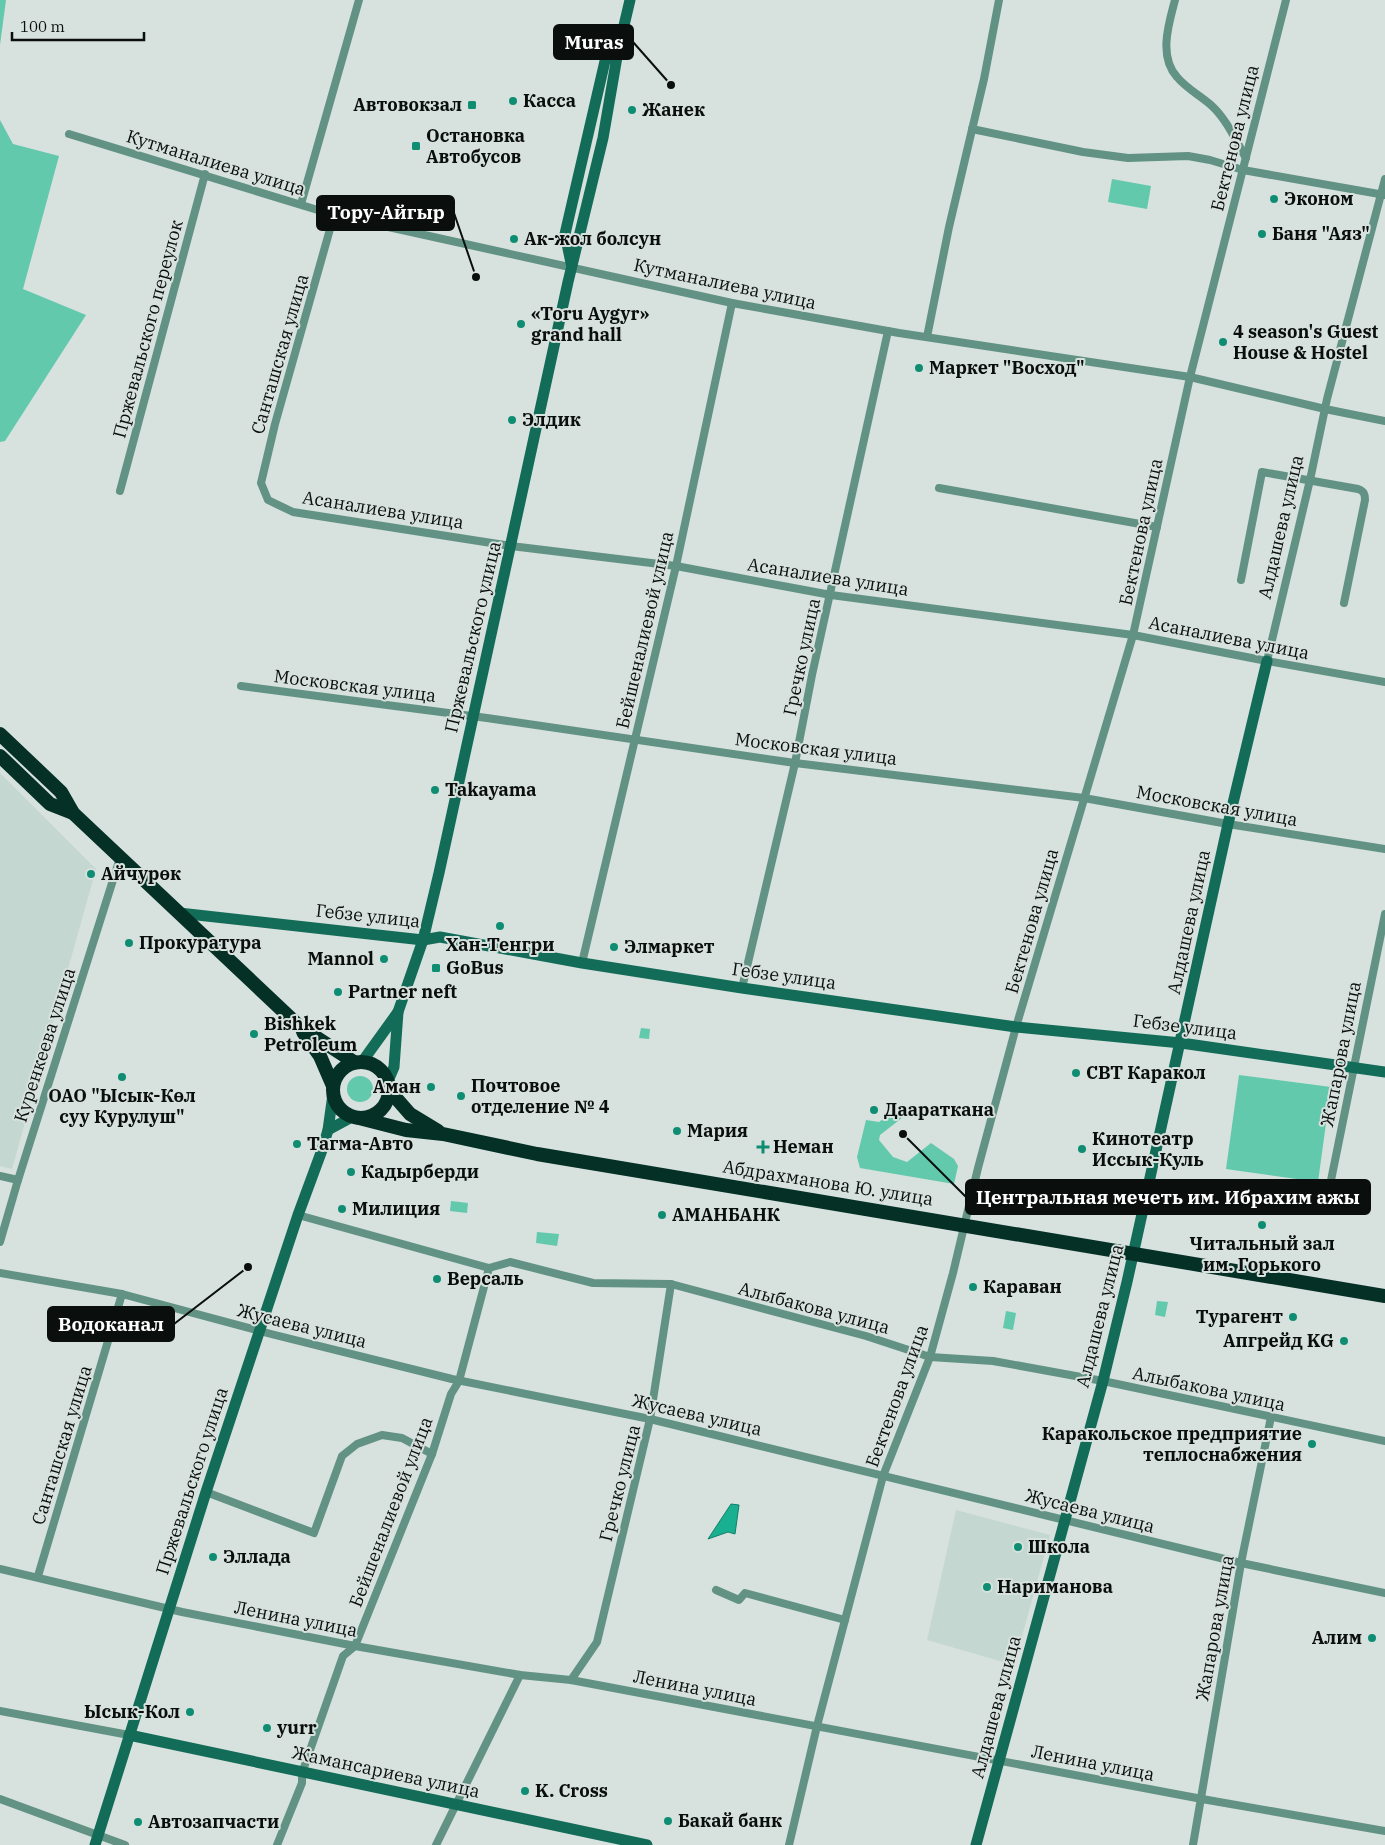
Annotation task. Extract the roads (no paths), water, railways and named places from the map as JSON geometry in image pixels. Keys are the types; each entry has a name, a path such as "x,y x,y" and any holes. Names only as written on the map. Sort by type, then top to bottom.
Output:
{"highway":[{"path":"0,734 61,792 73,813 299,1026 320,1056 339,1108 355,1118 366,1118 379,1112 388,1098 389,1085 384,1073 378,1067 358,1062 299,1026"},
{"path":"0,756 50,804 73,813"},
{"path":"333,1090 340,1071 358,1062"},
{"name":"Абдрахманова Ю. улица","path":"389,1085 410,1114 443,1134"},
{"name":"Абдрахманова Ю. улица","path":"355,1118 406,1130 443,1134 546,1156 963,1224 1385,1296"}],"main road":[{"name":"Пржевальского улица","path":"389,1085 394,1067 398,1012 423,940 602,138 618,51 630,0"},
{"name":"Алдашева улица","path":"976,1845 1103,1381 1181,1043 1228,824 1268,661"},
{"name":"Гебзе улица","path":"179,913 423,940 440,937 582,963 742,988 1016,1027 1181,1043 1385,1072"},
{"name":"Пржевальского улица","path":"358,1062 398,1012"},
{"name":"Пржевальского улица","path":"97,1840 206,1492 328,1130 333,1090"},
{"path":"328,1130 355,1118"},
{"name":"Жамансариева улица","path":"129,1735 455,1804 614,1842 647,1845"}],"street":[{"path":"301,204 359,0"},
{"path":"927,337 949,227 984,79 999,0"},
{"path":"1175,0 1166,33 1171,68 1176,77 1213,107 1223,118 1246,158"},
{"name":"Бектенова улица","path":"789,1845 817,1726 883,1476 930,1357 953,1272 963,1224 1016,1027 1133,635 1190,377 1286,0"},
{"path":"972,129 1084,152 1128,158 1188,156 1210,160 1243,170 1383,195"},
{"name":"Кутманалиева улица","path":"69,134 205,174 334,215 732,303 888,331 1190,377 1325,409 1385,421"},
{"name":"Пржевальского переулок","path":"120,491 205,174"},
{"name":"Алдашева улица","path":"1268,661 1325,409 1383,195 1385,179"},
{"name":"Санташская улица","path":"268,500 261,483 334,215"},
{"name":"Бейшеналиевой улица","path":"582,963 676,566 732,303"},
{"name":"Гречко улица","path":"742,988 795,763 812,675 888,331"},
{"path":"1241,580 1262,472 1358,489 1366,495 1344,604"},
{"path":"939,488 1157,527"},
{"name":"Асаналиева улица","path":"268,500 293,512 511,546 676,566 831,595 1133,635 1385,682"},
{"name":"Московская улица","path":"241,686 473,716 795,763 1084,798 1228,824 1385,849"},
{"name":"Куренкеева улица","path":"0,1242 120,858"},
{"name":"Жапарова улица","path":"1327,1200 1385,914"},
{"path":"0,1176 18,1180"},
{"name":"Алыбакова улица","path":"298,1215 489,1268 510,1262 593,1283 671,1284 866,1336 930,1357 993,1360 1103,1381 1385,1441"},
{"name":"Бейшеналиевой улица","path":"277,1845 302,1783 302,1773 343,1656 355,1646 432,1454 451,1394 459,1380 489,1268"},
{"name":"Жусаева улица","path":"0,1274 122,1294 459,1380 650,1419 1241,1563 1385,1593"},
{"name":"Гречко улица","path":"571,1680 597,1642 650,1419 671,1284"},
{"name":"Санташская улица","path":"38,1576 122,1294"},
{"name":"Жапарова улица","path":"1193,1845 1241,1563 1271,1417"},
{"path":"206,1492 314,1533 342,1456 357,1444 382,1435 402,1438 432,1454"},
{"name":"Ленина улица","path":"0,1569 38,1576 168,1609 355,1646 520,1674 571,1680 1202,1799 1385,1831"},
{"path":"716,1590 739,1600 745,1593 845,1620"},
{"path":"436,1845 520,1674"},
{"name":"Жамансариева улица","path":"0,1711 129,1735"},
{"path":"0,1799 97,1840 125,1845"}],"place":[{"name":"Muras","path":"671,85"},
{"name":"Касса","path":"513,101"},
{"name":"Автовокзал","path":"472,105"},
{"name":"Жанек","path":"632,110"},
{"name":"Остановка Автобусов","path":"416,146"},
{"name":"Эконом","path":"1274,199"},
{"name":"Баня \"Аяз\"","path":"1262,234"},
{"name":"Ак-жол болсун","path":"514,239"},
{"name":"Тору-Айгыр","path":"476,277"},
{"name":"«Toru Aygyr» grand hall","path":"521,324"},
{"name":"4 season's Guest House & Hostel","path":"1223,342"},
{"name":"Маркет \"Восход\"","path":"919,368"},
{"name":"Элдик","path":"512,420"},
{"name":"Takayama","path":"435,790"},
{"name":"Айчурөк","path":"91,874"},
{"name":"Хан-Тенгри","path":"500,926"},
{"name":"Прокуратура","path":"129,943"},
{"name":"Элмаркет","path":"614,947"},
{"name":"Mannol","path":"384,959"},
{"name":"GoBus","path":"436,968"},
{"name":"Partner neft","path":"338,992"},
{"name":"Bishkek Petroleum","path":"254,1034"},
{"name":"СВТ Каракол","path":"1076,1073"},
{"name":"ОАО \"Ысык-Көл суу Курулуш\"","path":"122,1077"},
{"name":"Аман","path":"431,1087"},
{"name":"Почтовое отделение № 4","path":"461,1096"},
{"name":"Даараткана","path":"874,1110"},
{"name":"Мария","path":"677,1131"},
{"name":"Центральная мечеть им. Ибрахим ажы","path":"903,1134"},
{"name":"Тагма-Авто","path":"297,1144"},
{"name":"Неман","path":"763,1147"},
{"name":"Кинотеатр Иссык-Куль","path":"1082,1149"},
{"name":"Кадырберди","path":"351,1172"},
{"name":"Милиция","path":"342,1209"},
{"name":"АМАНБАНК","path":"662,1215"},
{"name":"Читальный зал им. Горького","path":"1262,1225"},
{"name":"Водоканал","path":"248,1267"},
{"name":"Версаль","path":"437,1279"},
{"name":"Караван","path":"973,1287"},
{"name":"Турагент","path":"1293,1317"},
{"name":"Апгрейд KG","path":"1344,1341"},
{"name":"Каракольское предприятие теплоснабжения","path":"1312,1444"},
{"name":"Школа","path":"1018,1547"},
{"name":"Эллада","path":"213,1557"},
{"name":"Нариманова","path":"987,1587"},
{"name":"Алим","path":"1372,1638"},
{"name":"Ысык-Кол","path":"190,1712"},
{"name":"yurr","path":"267,1728"},
{"name":"K. Cross","path":"525,1791"},
{"name":"Бакай банк","path":"668,1821"},
{"name":"Автозапчасти","path":"138,1822"}]}
